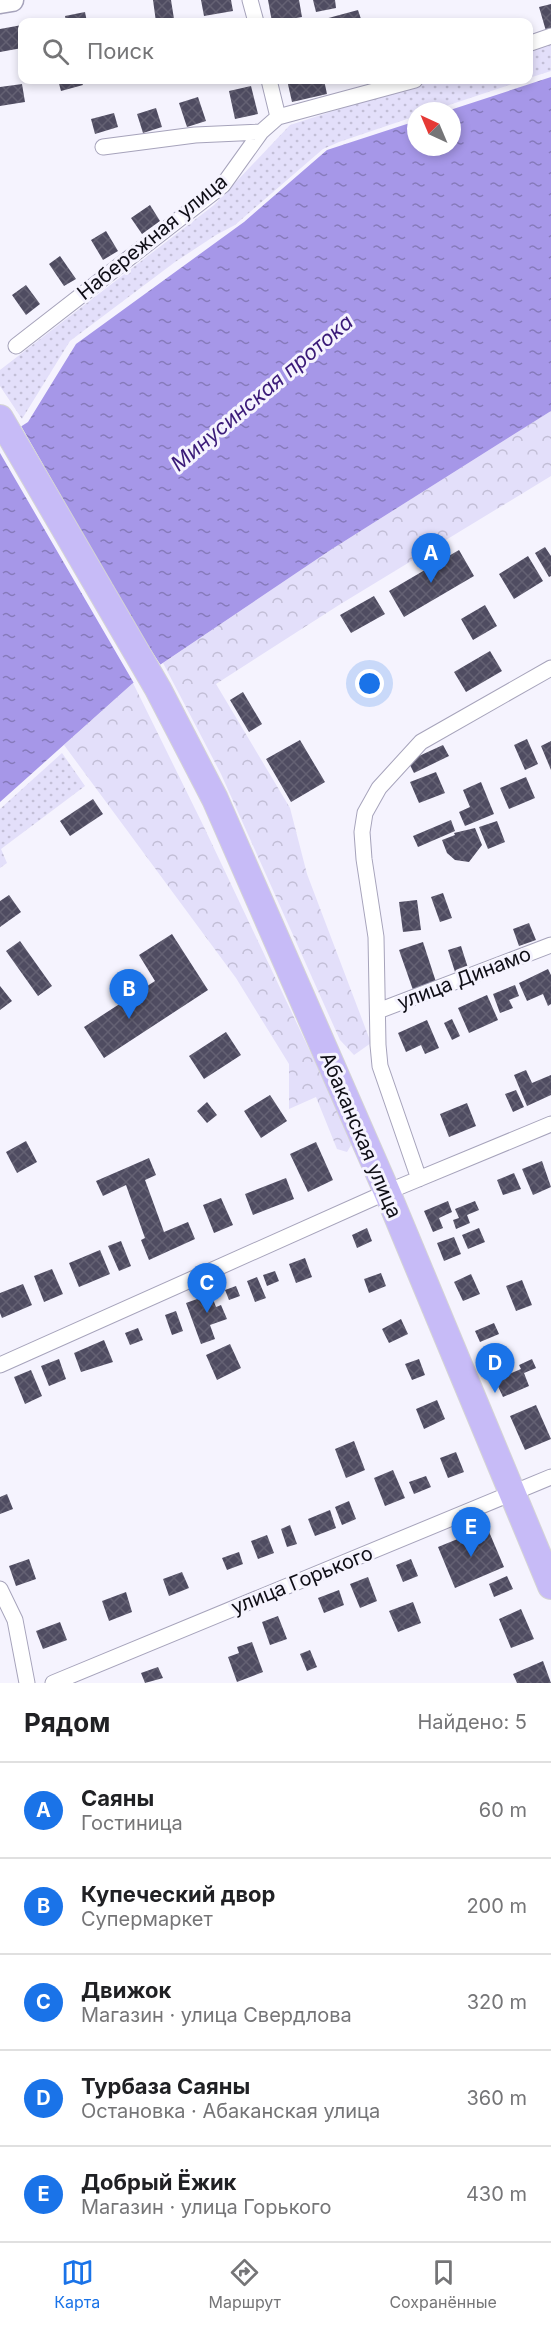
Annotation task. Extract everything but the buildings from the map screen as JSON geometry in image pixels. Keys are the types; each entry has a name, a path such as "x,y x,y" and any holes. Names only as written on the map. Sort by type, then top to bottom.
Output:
{"main road":[{"path":"0,3 12,0"},
{"name":"Абаканская улица","path":"0,418 158,689 215,799 387,1192 551,1586"}],"street":[{"path":"250,0 255,18"},
{"path":"533,42 551,36"},
{"path":"270,84 278,117"},
{"name":"Набережная улица","path":"16,346 223,185 261,132 278,117 401,84"},
{"path":"103,147 195,135 261,132"},
{"name":"Абаканская улица","path":"419,1179 380,1066 376,937 362,832 365,813 379,788 421,742 551,668"},
{"name":"улица Динамо","path":"378,1011 551,945"},
{"path":"0,1365 387,1192 551,1124"},
{"name":"улица Горького","path":"53,1683 551,1477"},
{"path":"0,1589 15,1620 27,1683"}],"green space":[{"path":"551,40 551,71 533,77 533,45"},
{"path":"417,84 512,84 458,102 407,102 407,119 323,149 235,225 175,262 70,341 22,419 0,386 0,370 214,205 290,125"},
{"path":"551,411 551,476 339,605 216,684 290,808 307,874 371,1043 354,1055 340,1040 221,774 163,663 332,549"},
{"path":"133,683 353,1142 347,1152 337,1149 316,1097 289,1109 289,1064 236,978 64,745"},
{"path":"62,753 85,786 1,849 7,863 0,868 0,809"}],"water":[{"name":"Минусинская протока","path":"551,77 551,411 332,549 133,683 0,802 0,440 28,422 76,344 244,222 327,150 407,124 407,156 461,156 461,106"}],"pier":[{"path":"20,424 133,622 162,667 135,685 0,453 0,436"}],"place":[{"name":"Саяны","path":"431,583"},
{"name":"Купеческий двор","path":"129,1019"},
{"name":"Движок","path":"207,1313"},
{"name":"Турбаза Саяны","path":"495,1393"},
{"name":"Добрый Ёжик","path":"471,1557"}]}
